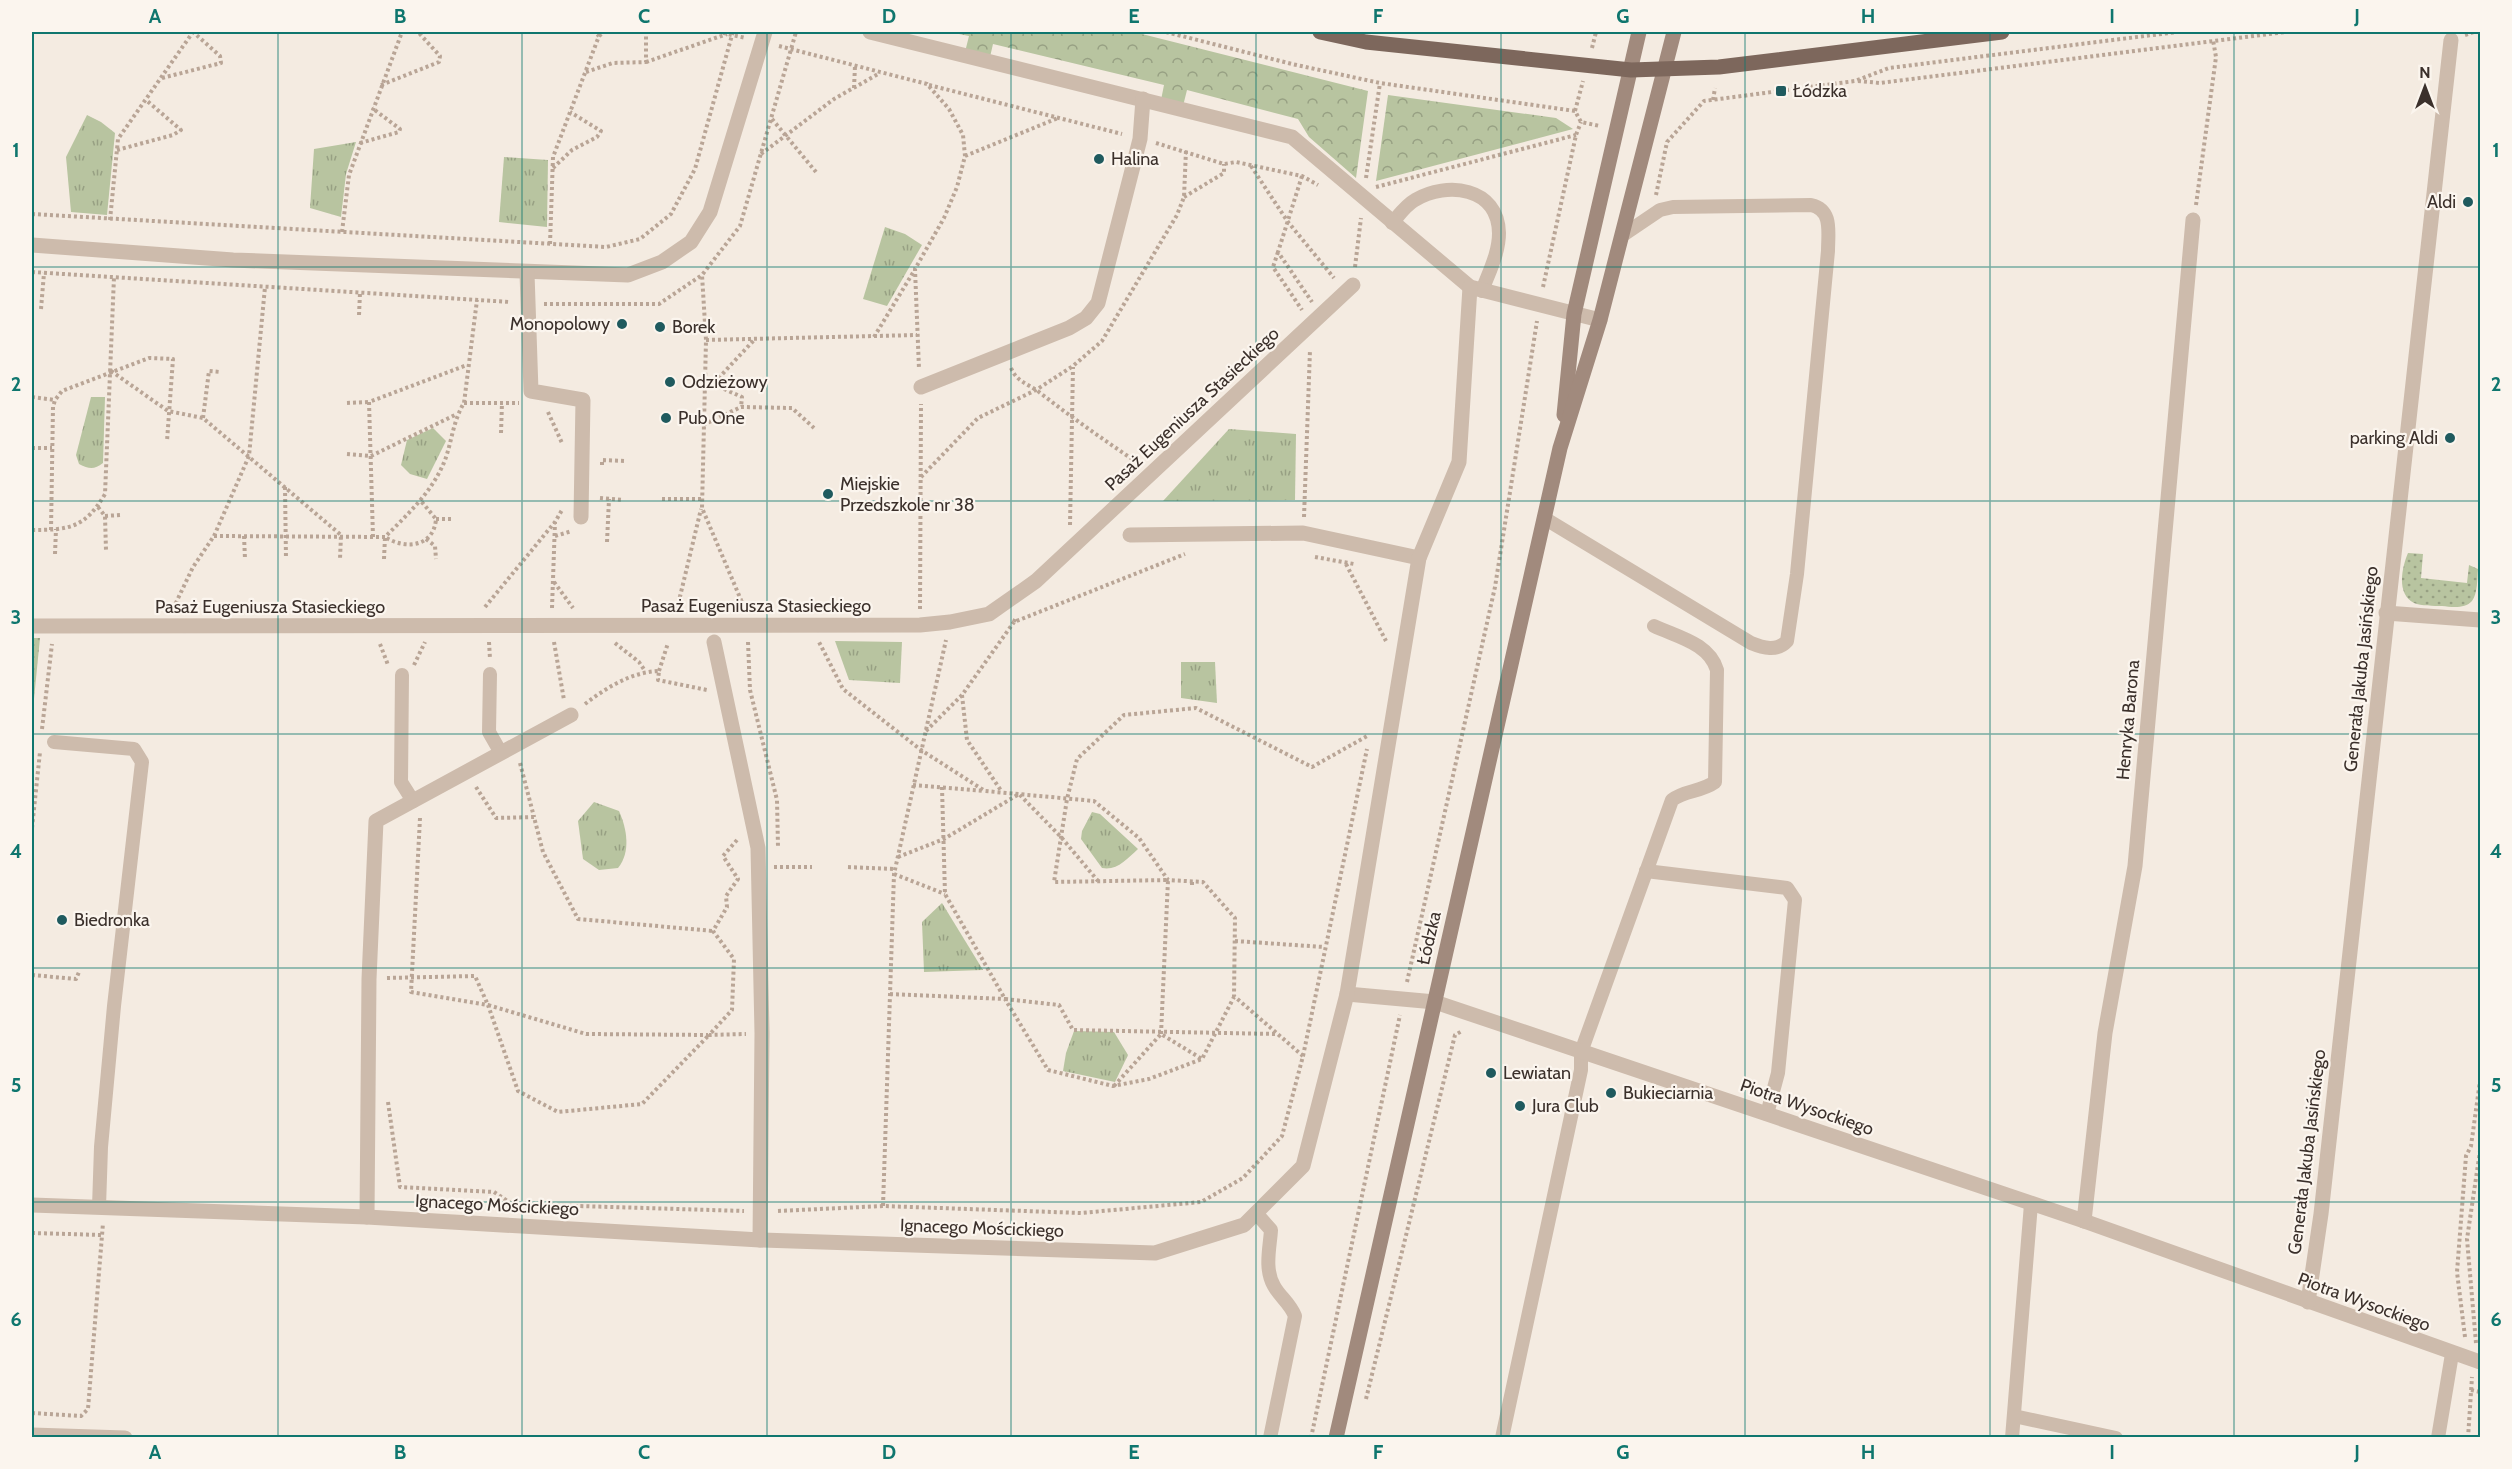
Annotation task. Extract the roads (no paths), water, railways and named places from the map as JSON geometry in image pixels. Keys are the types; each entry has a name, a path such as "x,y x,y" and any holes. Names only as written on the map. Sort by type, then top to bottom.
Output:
{"main road":[{"path":"1320,32 1366,42 1632,70 1719,67 2002,32"}],"street":[{"path":"870,32 1292,137 1392,223 1476,289 1600,320"},
{"name":"Łódzka","path":"1560,448 1574,314 1639,32"},
{"name":"Łódzka","path":"1336,1437 1560,448 1600,320 1674,32"},
{"path":"32,245 233,260 527,273 628,275 662,262 691,242 710,212 764,37"},
{"name":"Generała Jakuba Jasińskiego","path":"2307,1302 2323,1203 2386,612 2451,40"},
{"path":"921,387 1069,328 1086,318 1098,303 1140,139 1143,99"},
{"name":"Henryka Barona","path":"2084,1221 2105,1033 2134,866 2193,220"},
{"path":"527,273 531,391 583,400 581,517"},
{"name":"Pasaż Eugeniusza Stasieckiego","path":"32,626 673,627 748,623 920,625 989,614 1036,581 1349,288"},
{"name":"Ignacego Mościckiego","path":"32,1205 367,1217 760,1239 1155,1253 1244,1226 1303,1166 1347,994 1419,558 1459,462 1476,289"},
{"path":"1130,535 1303,533 1419,558"},
{"path":"2386,612 2481,620"},
{"path":"714,642 758,848 762,1033 760,1239"},
{"path":"367,1217 369,979 376,821 571,715"},
{"path":"1347,994 1435,1002"},
{"name":"Piotra Wysockiego","path":"1435,1002 2084,1221 2307,1302 2465,1363"},
{"path":"32,1435 125,1437"}],"lane":[{"path":"1392,223 1413,201 1438,189 1462,189 1481,197 1495,214 1499,232 1497,251 1476,289"},
{"path":"1544,518 1751,643 1772,648 1783,646 1787,641 1797,574 1828,251 1826,214 1818,207 1810,205 1673,207 1651,215 1623,235"},
{"path":"1502,1437 1581,1071 1581,1052 1672,800 1680,794 1706,789 1715,782 1717,670 1714,659 1706,650 1654,626"},
{"path":"490,674 489,732 501,753"},
{"path":"402,675 401,782 413,801"},
{"path":"54,742 134,749 142,762 114,1006 101,1147 101,1207"},
{"path":"1646,871 1787,888 1795,900 1778,1073 1767,1114"},
{"path":"2012,1437 2031,1204"},
{"path":"1256,1213 1271,1230 1269,1272 1274,1286 1290,1303 1295,1316 1270,1437"},
{"path":"2438,1437 2465,1363"},
{"path":"2014,1416 2116,1437"}],"place":[{"name":"Łódzka","path":"1781,91"},
{"name":"Halina","path":"1099,159"},
{"name":"Aldi","path":"2468,202"},
{"name":"Monopolowy","path":"622,324"},
{"name":"Borek","path":"660,327"},
{"name":"Odzieżowy","path":"670,382"},
{"name":"Pub One","path":"666,418"},
{"name":"parking Aldi","path":"2450,438"},
{"name":"Miejskie Przedszkole nr 38","path":"828,494"},
{"name":"Biedronka","path":"62,920"},
{"name":"Lewiatan","path":"1491,1073"},
{"name":"Bukieciarnia","path":"1611,1093"},
{"name":"Jura Club","path":"1520,1106"}]}
